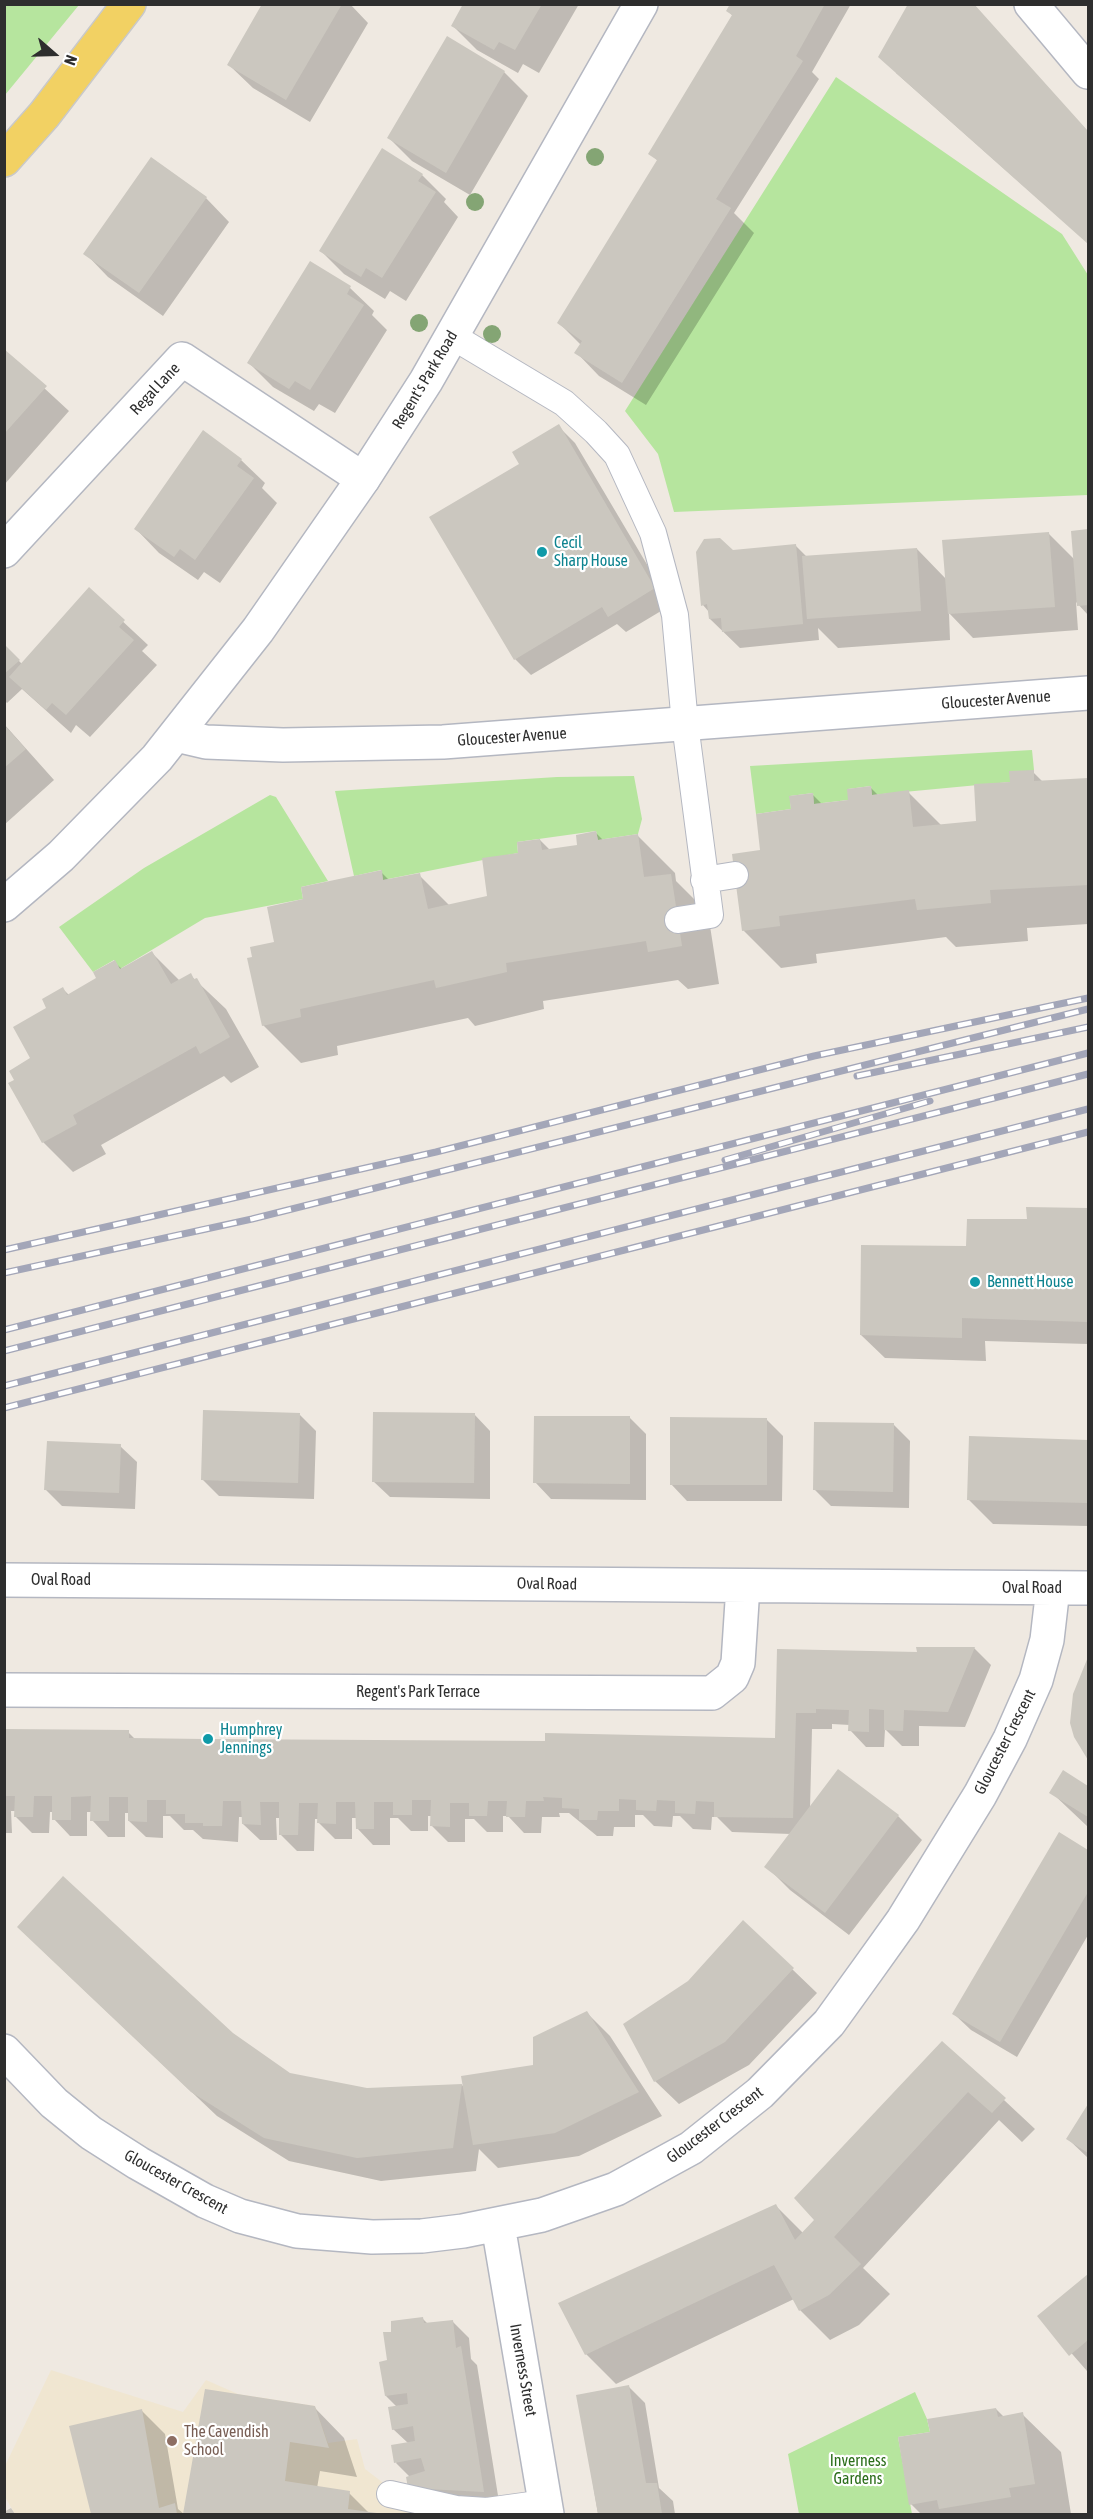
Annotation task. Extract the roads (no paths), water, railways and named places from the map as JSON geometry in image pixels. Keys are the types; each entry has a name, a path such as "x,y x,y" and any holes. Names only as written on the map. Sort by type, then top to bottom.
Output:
{"main road":[{"path":"4,160 44,115 129,4"}],"street":[{"name":"Regent's Park Road","path":"176,735 258,630 408,412 501,254 641,4"},
{"path":"1031,4 1089,72"},
{"name":"Regal Lane","path":"4,551 182,359 363,479"},
{"name":"Gloucester Avenue","path":"176,735 206,742 257,744 443,742 1089,693"},
{"path":"4,905 61,856 107,811 176,735"},
{"name":"Oval Road","path":"4,1580 1089,1588"},
{"name":"Regent's Park Terrace","path":"4,1690 712,1694 732,1677 738,1663 743,1586"},
{"name":"Gloucester Crescent","path":"4,2051 54,2103 91,2133 175,2185 240,2216 297,2231 352,2236 422,2236 498,2225 542,2215 590,2199 659,2167 691,2148 760,2092 829,2023 903,1920 980,1795 1010,1739 1036,1680 1047,1640 1053,1588"},
{"name":"Inverness Street","path":"498,2225 547,2509"}],"lane":[{"path":"452,336 564,403 596,432 616,456 649,522 664,565 675,615 685,724 710,915 678,920"},
{"path":"704,880 735,875"},
{"path":"390,2494 466,2509 487,2511 547,2509"}],"railway":[{"path":"4,1250 436,1152 814,1056 1088,998"},
{"path":"4,1273 252,1219 1088,1009"},
{"path":"857,1076 1088,1027"},
{"path":"4,1330 1088,1053"},
{"path":"4,1351 1088,1074"},
{"path":"725,1160 930,1101"},
{"path":"4,1386 1088,1109"},
{"path":"4,1408 1088,1132"}],"place":[{"name":"Cecil Sharp House","path":"542,552"},
{"name":"Bennett House","path":"975,1282"},
{"name":"Humphrey Jennings","path":"208,1739"},
{"name":"The Cavendish School","path":"172,2441"}],"park label":[{"name":"Inverness Gardens","path":"858,2470"}]}
